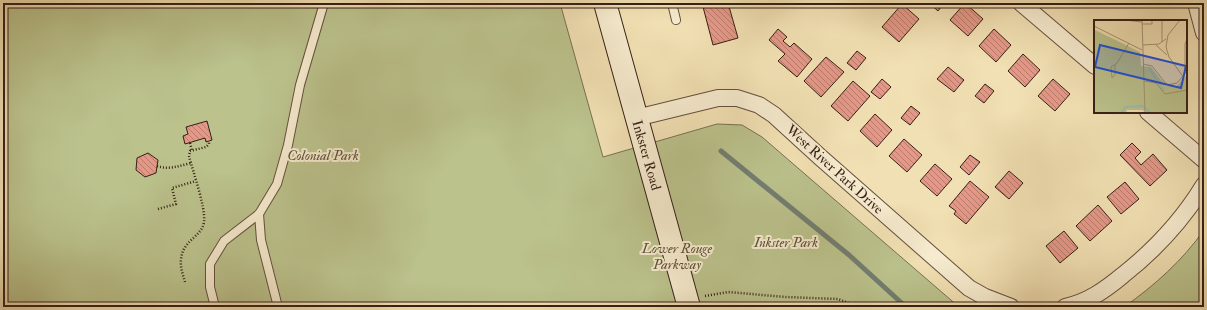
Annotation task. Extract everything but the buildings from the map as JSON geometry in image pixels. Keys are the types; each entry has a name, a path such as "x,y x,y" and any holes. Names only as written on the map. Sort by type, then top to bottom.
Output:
{"main road":[{"name":"Inkster Road","path":"605,3 689,307"}],"street":[{"path":"1021,3 1094,65"},
{"path":"1196,3 1204,33"},
{"name":"West River Park Drive","path":"636,118 718,98 737,98 759,104 774,115 969,288 985,297 1011,307"},
{"path":"1149,113 1204,160"},
{"path":"1065,307 1092,298 1144,258 1171,232 1194,202 1204,185"}],"lane":[{"path":"215,307 210,287 210,264 224,241 259,214 276,184 288,145 300,85 324,3"},
{"path":"672,3 676,20"},
{"path":"259,214 261,240 278,307"}],"path":[{"path":"192,150 206,147 209,144 209,141"},
{"path":"185,282 180,261 185,247 191,239 200,232 204,223 203,210 189,156 190,151 192,150 190,143"},
{"path":"157,166 173,168 191,163"},
{"path":"158,209 176,204 172,188 196,181"},
{"path":"713,294 728,292 786,297 838,299 859,307"},
{"path":"660,307 666,305"}],"green space":[{"name":"Colonial Park","path":"3,3 560,3 603,157 717,124 742,125 762,137 959,307 3,307"},
{"path":"1204,230 1204,307 1124,307 1167,272 1187,252"}],"waterway":[{"path":"721,151 849,255 906,307"}],"park label":[{"name":"Inkster Park","path":"786,242"},
{"name":"Lower Rouge Parkway","path":"677,256"}]}
